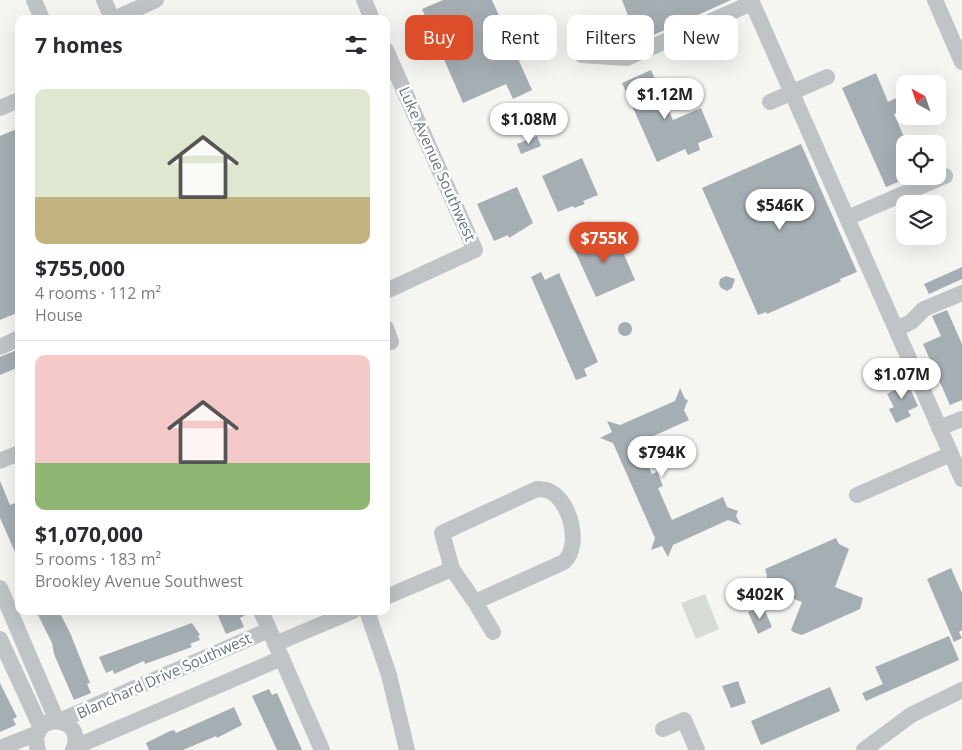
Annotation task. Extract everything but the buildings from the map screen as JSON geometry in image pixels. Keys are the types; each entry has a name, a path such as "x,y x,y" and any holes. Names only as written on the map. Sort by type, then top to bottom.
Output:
{"street":[{"path":"34,0 40,15"},
{"path":"104,0 111,15"},
{"path":"122,15 156,0"},
{"path":"364,0 370,15"},
{"path":"935,0 960,54"},
{"path":"654,49 720,26 751,2 847,218 878,305 896,329 962,479"},
{"name":"Luke Avenue Southwest","path":"390,59 475,250 390,289"},
{"path":"770,102 827,77"},
{"path":"0,108 15,102"},
{"path":"847,218 924,185"},
{"path":"896,329 911,322 924,309 962,294"},
{"path":"0,347 15,340"},
{"path":"940,428 962,419"},
{"path":"857,495 951,454"},
{"path":"0,461 15,455"},
{"path":"475,602 564,562 570,557 574,547 573,528 560,501 549,491 537,489 442,533 452,569 493,632"},
{"path":"390,595 452,569"},
{"path":"6,595 58,721 72,728 76,741 74,749"},
{"path":"263,615 322,750"},
{"path":"275,644 343,615"},
{"path":"368,615 389,675 407,750"},
{"path":"0,639 39,730 36,743 38,750"},
{"name":"Blanchard Drive Southwest","path":"39,730 46,723 58,721 275,644"},
{"name":"Blanchard Drive Southwest","path":"74,749 275,644"},
{"path":"864,750 912,715 962,690"},
{"path":"663,729 684,720 691,748"},
{"path":"0,748 39,730"}],"shaded area":[{"path":"705,594 719,629 696,639 681,603"}]}
